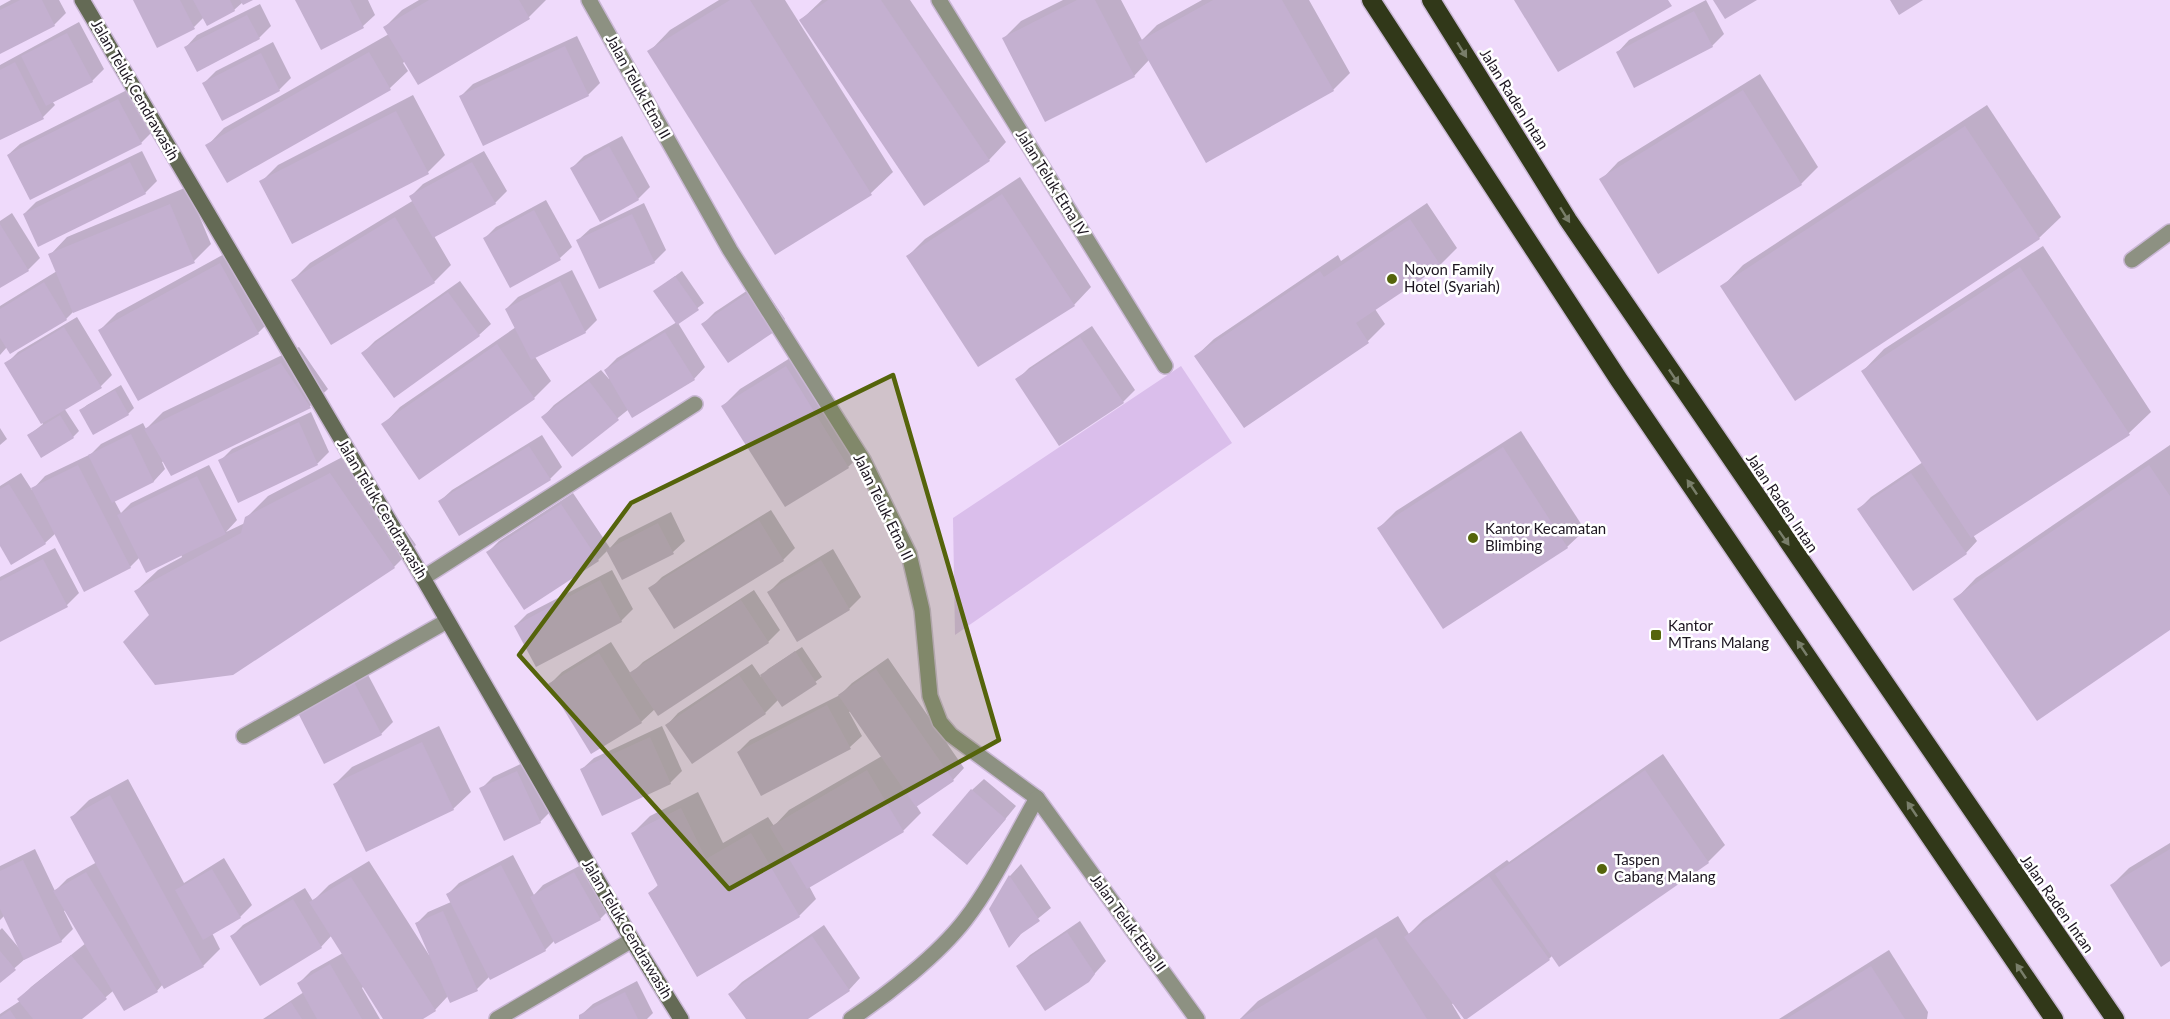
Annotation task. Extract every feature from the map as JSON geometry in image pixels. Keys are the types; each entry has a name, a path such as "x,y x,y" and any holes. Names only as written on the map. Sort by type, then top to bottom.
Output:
{"highway":[{"path":"1371,0 1619,380 2054,1019"},
{"name":"Jalan Raden Intan","path":"1431,0 1574,230 2115,1019"}],"street":[{"name":"Jalan Teluk Cendrawasih","path":"82,0 423,578 632,940 681,1019"},
{"name":"Jalan Teluk Etna II","path":"589,0 730,250 863,460 909,554 922,610 930,696 940,722 951,735 1037,798 1197,1019"},
{"name":"Jalan Teluk Etna IV","path":"939,0 1165,366"},
{"path":"2132,260 2170,232"},
{"path":"423,578 695,404"},
{"path":"244,736 447,621"},
{"path":"851,1019 916,969 964,921 1037,798"},
{"path":"497,1019 632,940"}],"highlighted area":[{"path":"893,375 999,740 729,889 519,655 631,503"}],"shaded area":[{"path":"1181,366 1232,443 955,635 953,518"}],"building":[{"path":"20,0 42,0 55,26 0,54 0,10"},
{"path":"133,0 180,0 195,29 157,48"},
{"path":"193,0 230,0 235,11 207,26"},
{"path":"240,0 253,0 243,5"},
{"path":"295,0 350,0 364,28 321,50"},
{"path":"429,0 519,0 530,19 418,85 383,27"},
{"path":"730,0 750,0 872,195 775,255 647,51"},
{"path":"828,0 881,0 990,161 924,206 799,20"},
{"path":"1077,0 1095,0 1135,77 1045,122 1002,38"},
{"path":"1213,0 1282,0 1334,91 1206,163 1138,42"},
{"path":"1514,0 1668,0 1672,6 1558,72"},
{"path":"1713,0 1757,0 1725,19"},
{"path":"1890,0 1923,0 1899,15"},
{"path":"1694,11 1713,47 1634,88 1616,52"},
{"path":"247,15 260,39 197,72 184,47"},
{"path":"67,33 93,82 46,106 21,56"},
{"path":"565,46 589,96 483,146 459,96"},
{"path":"369,52 391,90 227,183 205,145"},
{"path":"261,53 280,91 222,121 202,83"},
{"path":"15,62 44,119 0,140 0,70"},
{"path":"1743,90 1802,185 1658,274 1599,179"},
{"path":"118,99 142,144 30,200 7,155"},
{"path":"396,111 429,174 292,244 259,181"},
{"path":"1965,126 2040,239 1795,401 1720,286"},
{"path":"609,146 639,200 600,222 570,168"},
{"path":"130,162 146,194 38,247 23,214"},
{"path":"472,162 496,204 433,238 409,196"},
{"path":"1002,194 1075,306 978,367 906,256"},
{"path":"170,204 195,263 73,313 48,254"},
{"path":"534,210 561,260 510,288 483,238"},
{"path":"632,214 655,263 599,289 576,240"},
{"path":"395,217 435,283 331,345 291,280"},
{"path":"1410,219 1441,266 1356,323 1369,343 1244,428 1194,356 1320,271 1324,277"},
{"path":"0,224 29,271 0,288"},
{"path":"220,263 259,334 138,401 98,330"},
{"path":"2020,267 2130,435 1971,538 1861,371"},
{"path":"675,276 699,310 677,325 653,291"},
{"path":"560,281 586,333 531,360 505,309"},
{"path":"44,282 67,320 10,354 0,338 0,309"},
{"path":"448,292 480,336 394,398 361,353"},
{"path":"748,293 774,332 728,363 701,324"},
{"path":"64,327 102,388 41,424 4,363"},
{"path":"665,332 695,380 632,418 604,370"},
{"path":"1080,337 1124,403 1059,446 1015,379"},
{"path":"497,344 535,399 419,480 381,424"},
{"path":"281,363 311,408 171,476 144,429"},
{"path":"786,366 849,468 785,507 721,406"},
{"path":"589,381 619,420 572,457 541,417"},
{"path":"115,390 129,415 93,435 79,410"},
{"path":"60,415 74,438 41,458 27,435"},
{"path":"299,422 318,465 238,503 218,460"},
{"path":"131,434 154,482 112,503 88,455"},
{"path":"529,446 551,480 459,536 438,501"},
{"name":"Kantor Kecamatan Blimbing","path":"1503,447 1568,548 1443,629 1377,528"},
{"path":"78,465 131,568 84,592 31,488"},
{"path":"2149,465 2170,496 2170,630 2037,721 1953,599"},
{"path":"330,473 395,568 233,675 155,685 123,642 149,615 134,591 241,533 245,517"},
{"path":"1911,473 1967,554 1913,591 1857,509"},
{"path":"197,476 226,534 146,573 117,515"},
{"path":"9,484 46,544 11,565 0,546 0,489"},
{"path":"561,504 599,561 524,610 486,552"},
{"path":"759,520 784,561 674,629 648,588"},
{"path":"658,523 674,554 622,580 606,550"},
{"path":"43,559 68,607 0,642 0,581"},
{"path":"821,560 850,610 797,642 767,592"},
{"path":"600,580 622,622 536,667 514,626"},
{"path":"741,600 769,643 658,716 629,673"},
{"path":"795,651 817,684 782,707 760,675"},
{"path":"599,653 642,723 591,754 548,684"},
{"path":"876,669 954,781 916,807 838,695"},
{"path":"739,675 766,714 692,764 665,725"},
{"path":"354,682 382,735 324,764 297,711"},
{"path":"827,705 851,749 761,796 737,752"},
{"path":"650,737 671,784 602,816 580,769"},
{"path":"422,742 454,810 366,852 333,784"},
{"path":"867,770 904,832 807,889 770,827"},
{"name":"Taspen Cabang Malang","path":"1645,770 1709,863 1559,967 1495,874"},
{"path":"517,771 541,823 504,841 479,788"},
{"path":"971,789 1006,819 967,865 932,835"},
{"path":"110,795 204,967 164,989 70,817"},
{"path":"681,808 706,859 751,833 800,917 697,977 648,893 658,886 631,833"},
{"path":"2170,849 2170,961 2161,967 2110,885"},
{"path":"23,860 62,942 24,960 0,909 0,871"},
{"path":"501,865 546,951 490,980 446,894"},
{"path":"212,869 241,918 203,940 175,890"},
{"path":"86,872 158,992 124,1011 53,891"},
{"path":"574,872 601,920 555,944 530,897"},
{"path":"1009,875 1040,921 1021,934 1009,948 989,909"},
{"path":"1489,876 1550,960 1464,1019 1404,937"},
{"path":"351,877 436,1011 423,1019 383,1019 309,902"},
{"path":"293,899 322,948 260,986 230,936"},
{"path":"443,911 478,991 450,1003 415,923"},
{"path":"1067,932 1095,974 1089,982 1045,1011 1016,966"},
{"path":"812,936 850,991 808,1019 746,1019 728,994"},
{"path":"1376,937 1427,1019 1240,1019"},
{"path":"0,951 16,970 0,983"},
{"path":"71,955 107,999 82,1019 33,1019 17,999"},
{"path":"330,964 362,1019 317,1019 297,983"},
{"path":"1871,966 1905,1019 1786,1019"},
{"path":"625,992 638,1019 579,1019 579,1015"},
{"path":"291,1002 302,1019 266,1019"},
{"path":"10,1010 16,1019 0,1019 0,1017"}],"place":[{"name":"Novon Family Hotel (Syariah)","path":"1392,279"},
{"name":"Kantor Kecamatan Blimbing","path":"1473,538"},
{"name":"Kantor MTrans Malang","path":"1656,635"},
{"name":"Taspen Cabang Malang","path":"1602,869"}]}
